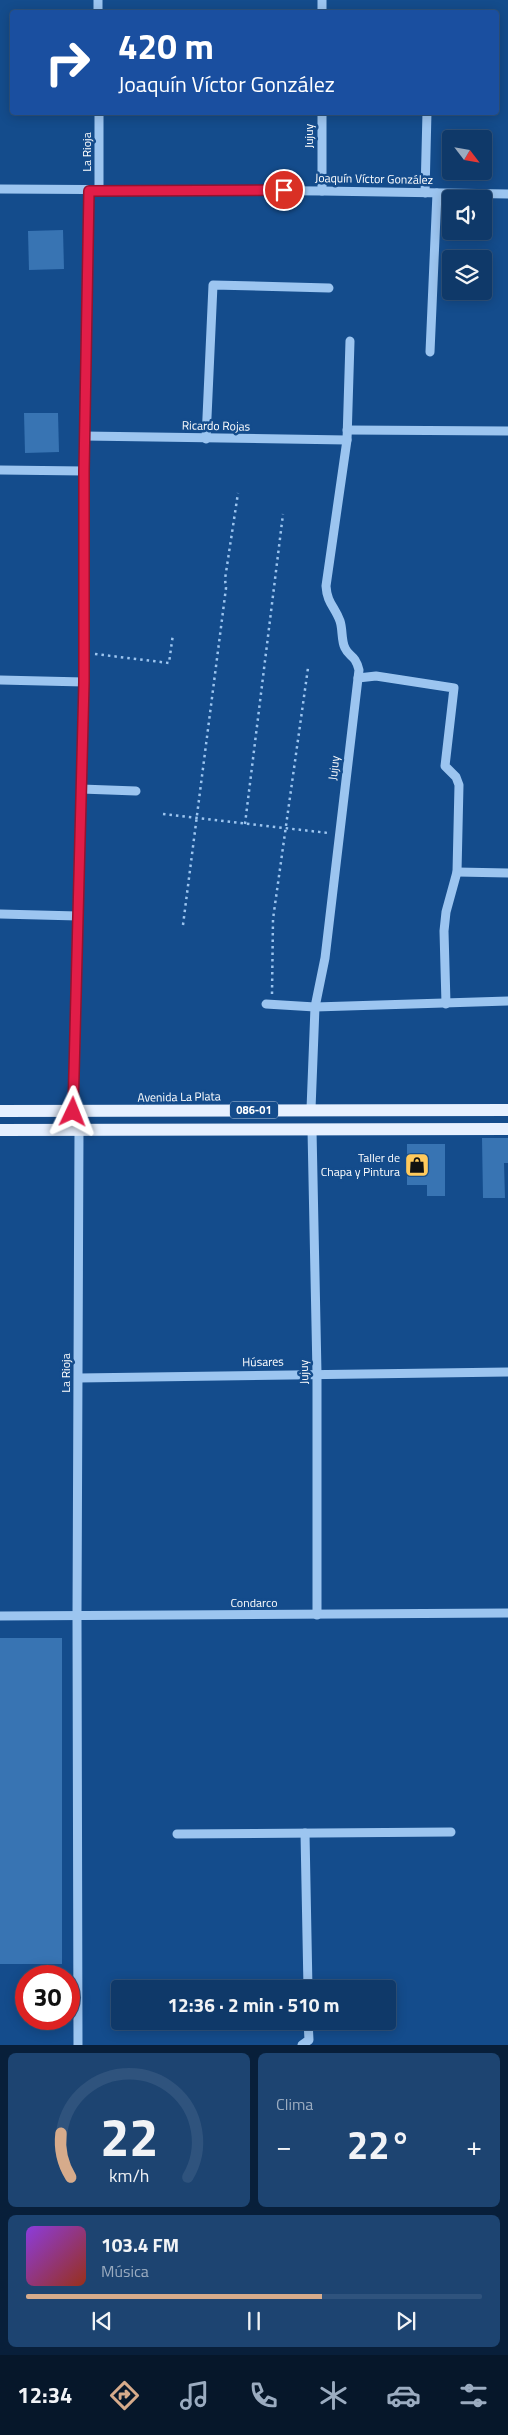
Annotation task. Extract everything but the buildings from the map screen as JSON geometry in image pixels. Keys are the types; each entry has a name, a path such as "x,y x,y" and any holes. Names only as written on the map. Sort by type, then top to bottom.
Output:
{"main road":[{"name":"Avenida La Plata","path":"0,1112 311,1109 508,1110"},
{"name":"086-01","path":"0,1130 508,1129"}],"street":[{"name":"La Rioja","path":"99,115 99,190"},
{"name":"Jujuy","path":"322,115 322,190"},
{"path":"425,193 427,115"},
{"name":"Joaquín Víctor González","path":"0,189 89,191 322,190 508,194"},
{"path":"73,1112 84,682 84,436 89,191"},
{"path":"430,352 437,193"},
{"path":"206,439 213,285 329,288"},
{"name":"Jujuy","path":"311,1109 315,1007 325,958 358,678 356,660 346,652 343,646 340,620 330,604 326,586 347,440 350,341"},
{"path":"347,430 508,431"},
{"name":"Ricardo Rojas","path":"84,436 347,440"},
{"path":"0,470 84,471"},
{"path":"358,678 376,676 454,688 445,766 456,777 459,785 457,872 446,912 444,931 446,1004"},
{"path":"0,680 84,682"},
{"path":"81,789 136,791"},
{"path":"457,872 508,873"},
{"path":"0,914 78,916"},
{"path":"270,1005 315,1007 508,1001"},
{"name":"La Rioja","path":"78,2045 79,1130"},
{"name":"Jujuy","path":"312,1130 317,1373 316,1615"},
{"name":"Húsares","path":"79,1378 317,1373 508,1372"},
{"name":"Condarco","path":"0,1616 508,1613"},
{"path":"177,1834 451,1832"},
{"path":"304,1833 308,1980"},
{"path":"302,2045 309,2040 308,2030"}],"path":[{"path":"184,925 226,588 224,579 238,493"},
{"path":"245,824 283,514"},
{"path":"84,653 169,663 172,634"},
{"path":"270,1005 273,919 308,668"},
{"path":"163,814 339,834"}],"place":[{"name":"Taller de Chapa y Pintura","path":"417,1165"}],"route":[{"path":"73,1112 84,682 84,471 89,191 284,190"}]}
